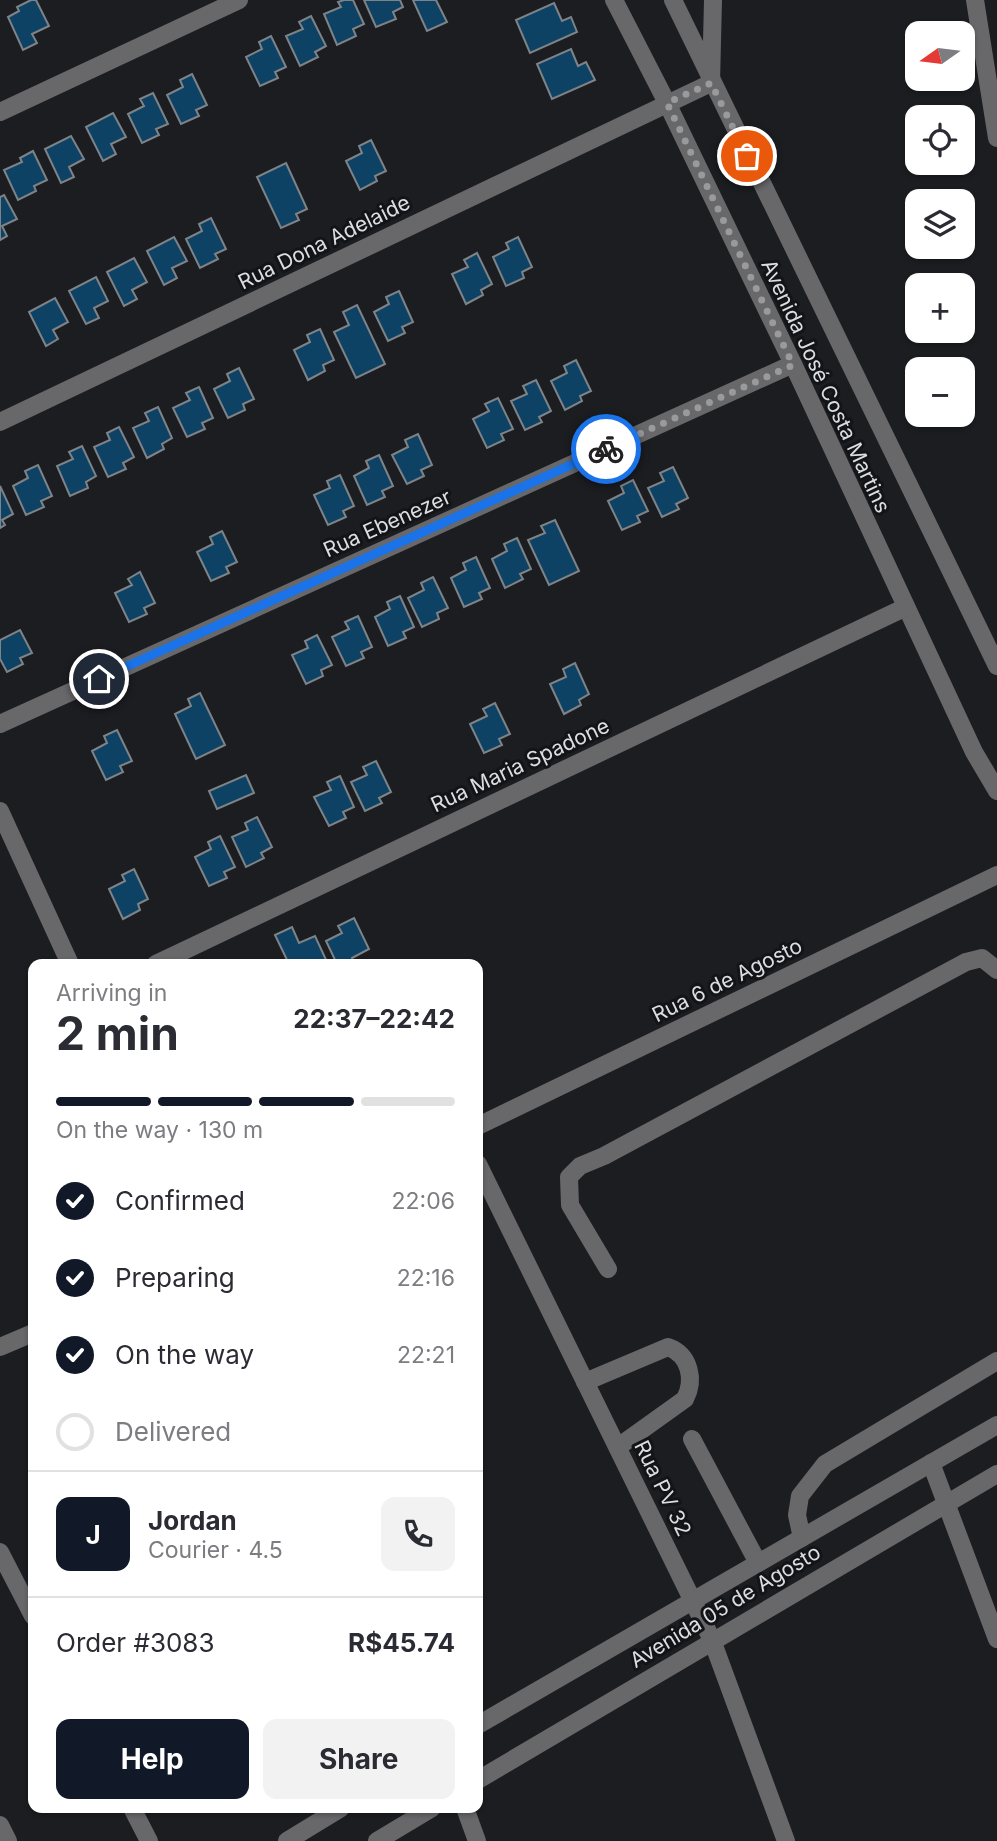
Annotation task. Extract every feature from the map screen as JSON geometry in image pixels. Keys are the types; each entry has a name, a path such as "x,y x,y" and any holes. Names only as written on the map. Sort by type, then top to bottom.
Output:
{"street":[{"path":"0,112 239,0"},
{"name":"Avenida José Costa Martins","path":"614,0 667,103 793,365 904,608 974,752 997,791"},
{"name":"Avenida José Costa Martins","path":"673,0 711,83 997,666"},
{"path":"711,83 713,0"},
{"path":"975,0 997,138"},
{"name":"Rua Dona Adelaide","path":"0,422 711,83"},
{"name":"Rua Ebenezer","path":"0,724 793,365"},
{"name":"Rua Maria Spadone","path":"167,959 904,608"},
{"path":"0,811 68,959"},
{"name":"Rua 6 de Agosto","path":"483,1124 997,874"},
{"path":"608,1269 570,1205 569,1177 580,1166 604,1156 966,962 982,958 997,970"},
{"name":"Rua PV 32","path":"483,1174 712,1640 786,1841"},
{"path":"0,1347 28,1335"},
{"path":"585,1382 668,1347 681,1354 691,1373 691,1388 685,1399 618,1447"},
{"path":"802,1538 797,1515 800,1496 825,1464 997,1361"},
{"name":"Avenida 05 de Agosto","path":"483,1722 997,1425"},
{"path":"692,1439 758,1563"},
{"path":"931,1462 997,1639"},
{"name":"Avenida 05 de Agosto","path":"483,1777 997,1474"},
{"path":"0,1552 28,1606"},
{"path":"135,1813 149,1841"},
{"path":"288,1841 333,1813"},
{"path":"377,1841 424,1813"},
{"path":"467,1813 477,1841"},
{"path":"0,1825 8,1841"}],"building":[{"path":"36,0 49,26 32,34 37,43 23,50 8,17 19,11 17,7"},
{"path":"353,0 364,24 353,29 356,36 337,45 324,14 341,7 338,2"},
{"path":"364,0 400,0 403,7 393,12 396,19 376,27"},
{"path":"413,0 436,0 447,22 427,31"},
{"path":"554,3 562,21 571,17 577,32 530,53 516,20"},
{"path":"311,16 326,46 315,52 318,57 300,66 286,36 303,29 299,22"},
{"path":"271,36 286,67 275,72 278,78 260,86 246,57 262,49 259,42"},
{"path":"571,49 578,66 586,62 595,80 552,99 537,64"},
{"path":"192,74 207,105 196,110 199,116 181,124 167,95 183,87 180,80"},
{"path":"153,93 168,124 156,129 159,135 142,143 128,114 144,106 140,99"},
{"path":"113,113 126,137 111,144 116,154 103,161 86,127"},
{"path":"71,136 84,159 69,167 74,177 61,183 45,149"},
{"path":"371,140 386,171 375,176 377,181 360,190 346,161 362,153 359,146"},
{"path":"33,151 47,180 34,186 36,191 18,200 4,170 22,162 20,158"},
{"path":"286,163 307,209 296,214 299,220 281,228 257,177"},
{"path":"4,195 17,219 2,226 7,236 0,240 0,197"},
{"path":"211,218 226,249 215,254 218,259 200,268 186,239 202,231 199,224"},
{"path":"174,237 187,261 172,268 177,278 164,285 147,251"},
{"path":"518,237 532,267 522,272 524,278 506,286 493,257 509,249 506,243"},
{"path":"477,253 492,284 481,290 483,295 466,304 452,274 468,267 464,260"},
{"path":"134,258 147,282 132,290 137,299 124,306 107,272"},
{"path":"96,277 108,301 94,308 99,318 86,324 69,291"},
{"path":"399,291 413,322 402,327 405,333 388,341 374,312 389,304 386,297"},
{"path":"55,298 68,322 53,330 58,339 46,346 29,312"},
{"path":"357,305 385,364 356,378 334,332 349,325 343,312"},
{"path":"320,329 334,360 323,365 325,371 308,380 294,350 310,342 307,335"},
{"path":"576,360 591,391 580,396 582,401 565,410 551,381 567,373 564,366"},
{"path":"239,368 254,399 243,404 245,410 228,418 214,389 230,381 227,374"},
{"path":"536,380 551,411 539,417 542,422 525,430 511,401 527,394 523,386"},
{"path":"199,387 213,418 202,423 205,429 187,437 173,408 190,400 186,393"},
{"path":"498,398 513,429 501,434 504,440 487,448 473,419 489,411 485,404"},
{"path":"158,407 172,438 162,444 164,449 147,458 133,428 149,421 145,413"},
{"path":"119,427 134,457 123,463 126,469 108,477 94,447 110,440 107,433"},
{"path":"418,434 432,465 421,470 424,476 407,484 392,455 408,447 405,440"},
{"path":"82,446 96,476 86,482 88,488 70,496 57,466 73,459 69,452"},
{"path":"379,455 393,486 382,491 385,497 367,505 354,476 369,468 366,461"},
{"path":"38,465 52,496 41,501 44,507 26,515 13,486 28,478 25,471"},
{"path":"673,467 688,498 676,504 679,509 662,517 648,488 664,481 660,473"},
{"path":"340,475 354,506 343,511 346,517 328,525 314,495 330,488 327,481"},
{"path":"633,480 648,511 637,516 640,522 622,530 608,501 624,493 621,486"},
{"path":"0,486 13,514 2,520 5,525 0,528"},
{"path":"555,520 579,571 549,585 528,540 545,533 541,526"},
{"path":"222,531 237,562 226,567 229,573 211,581 197,552 213,544 210,537"},
{"path":"517,538 531,569 520,574 523,579 505,588 492,559 507,551 504,544"},
{"path":"476,557 490,588 479,593 482,599 464,607 451,578 466,570 463,563"},
{"path":"140,572 155,603 144,608 147,614 129,622 115,593 132,585 128,579"},
{"path":"433,577 448,608 437,613 439,619 422,627 408,598 424,590 421,583"},
{"path":"400,596 414,627 403,632 406,638 388,646 375,617 390,609 387,602"},
{"path":"358,616 372,647 361,652 364,658 346,666 332,637 349,629 345,622"},
{"path":"20,630 32,653 20,658 23,664 7,672 0,659 0,640"},
{"path":"317,635 332,665 321,670 323,676 306,684 292,655 308,648 305,641"},
{"path":"575,663 589,694 579,700 581,705 564,714 550,684 566,677 563,669"},
{"path":"200,693 225,745 196,759 175,714 191,706 188,699"},
{"path":"495,703 510,734 499,739 502,745 484,753 470,724 487,716 483,709"},
{"path":"117,730 132,761 120,766 123,772 106,780 92,751 107,743 104,736"},
{"path":"376,761 391,792 379,798 382,803 365,811 351,782 367,775 363,767"},
{"path":"246,775 254,793 217,809 209,791"},
{"path":"340,776 354,807 343,812 346,818 329,826 314,797 331,790 327,782"},
{"path":"257,817 272,847 261,853 264,858 246,867 232,837 248,830 245,823"},
{"path":"220,836 235,867 224,872 227,878 209,886 195,857 211,849 208,842"},
{"path":"134,869 148,899 138,904 140,910 123,919 109,889 125,881 122,875"},
{"path":"354,918 369,949 352,959 335,959 326,941 342,933 338,926"},
{"path":"292,927 299,943 315,936 326,959 287,959 275,935"}],"way so far":[{"path":"606,449 793,365 667,103 711,83 747,156"}],"route":[{"path":"99,679 606,449"}]}
